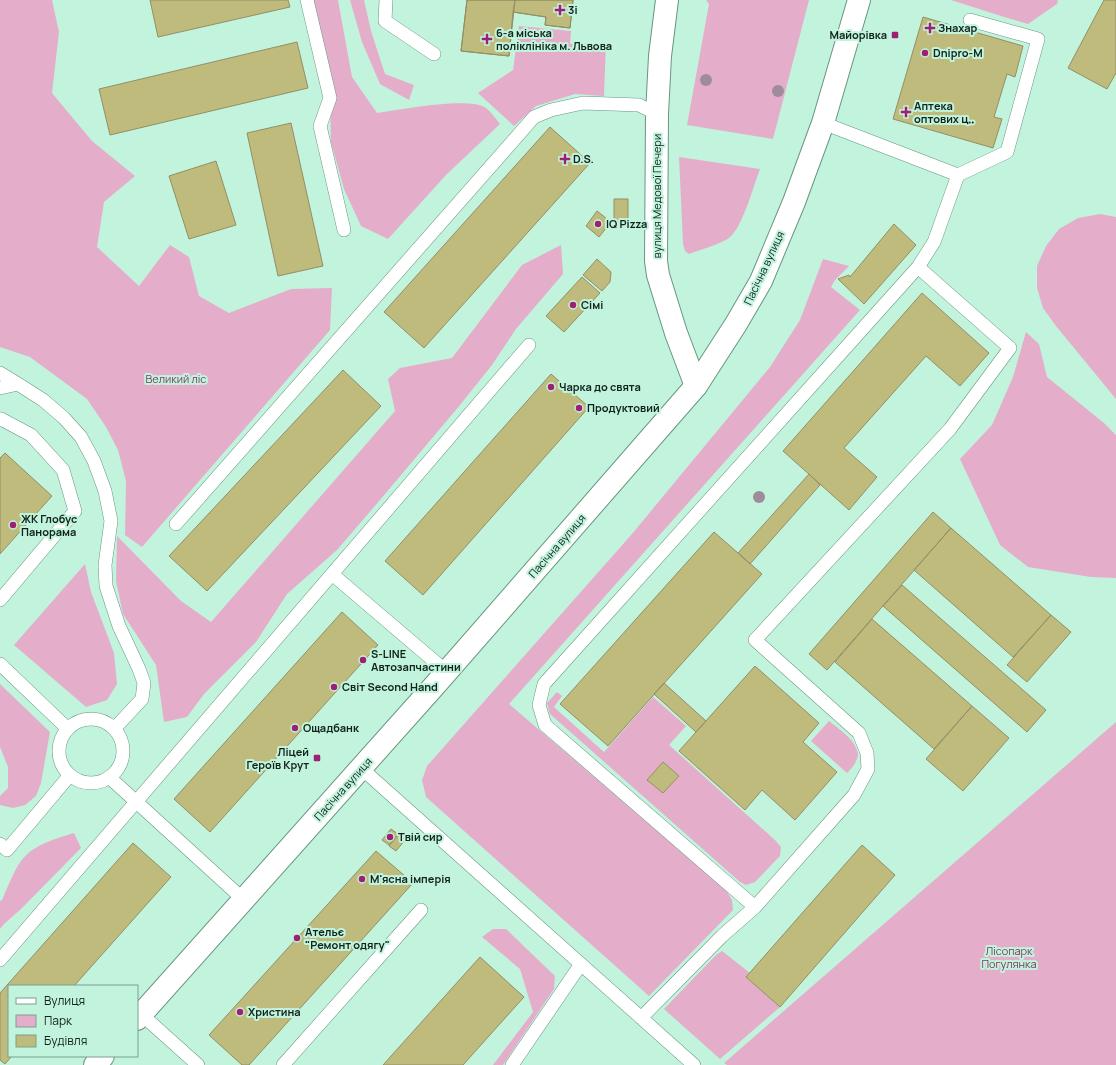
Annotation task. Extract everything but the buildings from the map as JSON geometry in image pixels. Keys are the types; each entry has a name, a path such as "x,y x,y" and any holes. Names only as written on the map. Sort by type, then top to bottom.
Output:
{"main road":[{"name":"вулиця Медової Печери","path":"665,0 657,114 656,261 658,275 676,333 696,386"},
{"name":"Пасічна вулиця","path":"139,1016 447,672 696,386 736,324 761,281 794,202 823,123 859,0"},
{"path":"95,1065 102,1057"}],"lane":[{"path":"307,0 330,98 320,126 344,230"},
{"path":"386,0 385,21 434,54"},
{"path":"755,906 545,725 539,705 544,684 918,267 934,242 958,175 1007,152 1038,39 970,20"},
{"path":"176,524 534,117 551,110 583,103 639,105 657,114"},
{"path":"823,123 958,175"},
{"path":"641,1018 722,936 755,906 854,795 868,770 867,753 859,734 755,640 950,429 1010,348 918,267"},
{"path":"0,960 529,345"},
{"path":"0,372 43,400 64,418 81,437 94,461 105,491 111,521 105,565 106,586 119,626 140,669 144,684 142,699 114,729"},
{"path":"0,388 18,384"},
{"path":"0,420 1,419 30,436 63,470 75,511 0,600"},
{"path":"332,574 447,672"},
{"path":"0,664 68,729"},
{"path":"86,719 106,723 114,729 120,738 122,749 122,759 117,769 109,777 100,781 89,783 70,775 60,758 59,747 62,738 68,729 76,723 86,719"},
{"path":"361,768 694,1065"},
{"path":"2,851 70,775"},
{"path":"109,777 244,900"},
{"path":"283,1065 421,910"},
{"path":"512,1065 581,964"},
{"path":"139,1016 198,1065"}],"green space":[{"name":"Великий ліс","path":"0,0 52,0 59,32 52,93 92,141 135,176 104,202 97,247 139,286 170,245 189,257 199,296 229,313 291,289 332,288 330,330 142,547 125,535 126,481 118,450 106,427 87,399 30,357 0,347"},
{"path":"310,0 338,0 352,77 377,113 434,105 465,103 486,108 500,124 446,175 388,239 361,226 344,189 331,142 330,98"},
{"path":"350,0 364,0 371,31 385,74 414,85 409,100 380,84 362,42"},
{"path":"706,0 809,0 773,139 687,125 709,4"},
{"path":"951,0 1058,0 1057,4 1028,24"},
{"path":"519,26 571,31 570,44 606,43 604,96 575,94 536,106 514,126 478,93 513,70"},
{"path":"679,157 760,169 744,214 732,235 724,241 689,254 685,251 683,244"},
{"path":"1100,214 1116,217 1116,399 1043,308 1037,288 1037,266 1046,246 1059,229 1078,218"},
{"path":"561,245 563,274 516,329 492,365 460,405 337,550 287,594 256,642 204,694 187,717 164,722 156,665 123,614 116,581 117,536 181,601 211,622 395,411 388,379 400,368 452,358 522,265"},
{"path":"823,259 849,266 835,280 831,287 860,310 509,704 726,890 732,900 733,910 649,996 426,797 422,780 427,766 632,534 770,367 800,320"},
{"path":"1026,332 1039,344 1047,377 1104,423 1116,435 1116,578 1091,577 1028,567 1000,545 960,459 992,425 1013,377"},
{"path":"85,564 91,592 114,653 117,684 107,700 86,707 14,645"},
{"path":"0,684 50,732 41,783 36,796 25,805 13,808 0,805 0,796 8,788 8,767 0,747"},
{"path":"557,692 562,696 554,707 604,752 653,697 686,726 669,745 775,840 781,847 780,856 755,882 746,885 740,882 550,714 547,703"},
{"path":"829,721 851,740 857,749 857,759 853,767 847,773 811,741"},
{"name":"Лісопарк Погулянка","path":"1116,722 1116,1065 727,1065 724,1063"},
{"path":"74,833 81,848 0,929 0,901 2,900 13,874 21,861 38,846"},
{"path":"493,929 506,929 555,976 554,989 503,1065 493,1065 533,1012 520,969 482,937"},
{"path":"722,951 750,973 746,977 780,1007 720,1059 664,1009 716,955"}],"place":[{"name":"3і","path":"560,10"},
{"name":"Знахар","path":"930,28"},
{"name":"Майорівка","path":"895,35"},
{"name":"6-а міська поліклініка м. Львова","path":"487,39"},
{"name":"Dnipro-M","path":"925,53"},
{"name":"Аптека оптових ц‥","path":"906,112"},
{"name":"D.S.","path":"565,159"},
{"name":"IQ Pizza","path":"598,224"},
{"name":"Сімі","path":"573,305"},
{"name":"Чарка до свята","path":"551,387"},
{"name":"Продуктовий","path":"579,408"},
{"name":"ЖК Глобус Панорама","path":"13,525"},
{"name":"S-LINE Автозапчастини","path":"363,660"},
{"name":"Світ Second Hand","path":"334,687"},
{"name":"Ощадбанк","path":"295,728"},
{"name":"Ліцей Героїв Крут","path":"317,758"},
{"name":"Твій сир","path":"390,837"},
{"name":"М'ясна імперія","path":"362,879"},
{"name":"Ательє \"Ремонт одягу\"","path":"297,938"},
{"name":"Христина","path":"240,1012"}]}
